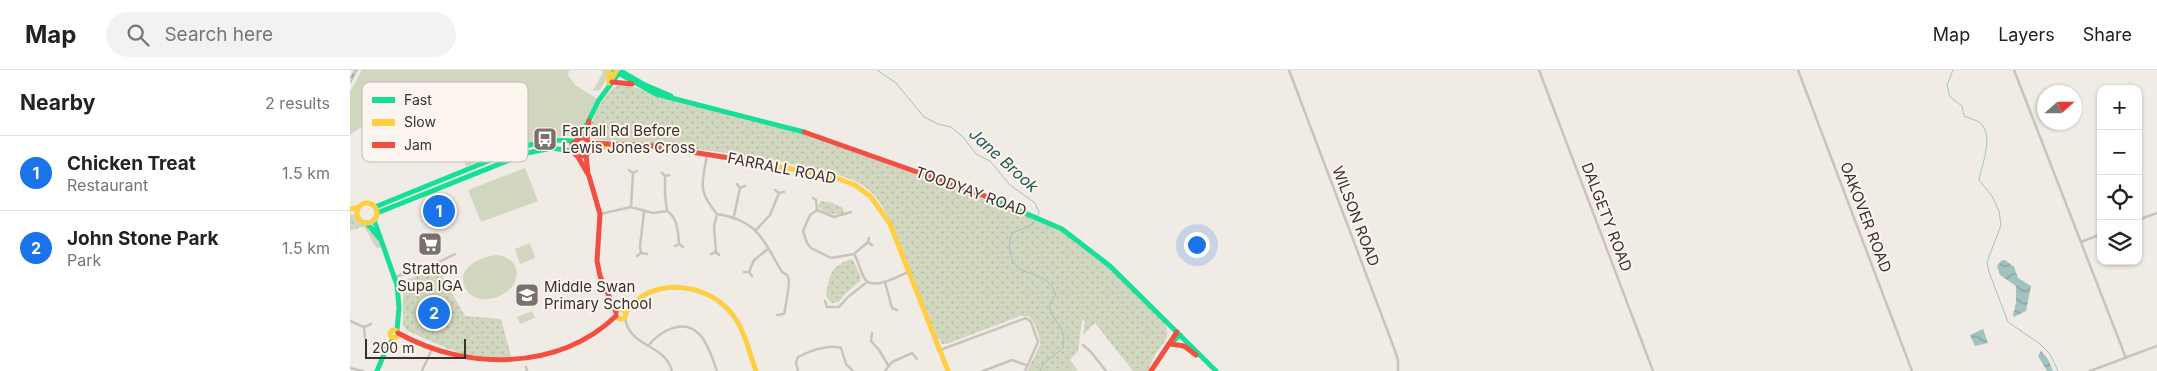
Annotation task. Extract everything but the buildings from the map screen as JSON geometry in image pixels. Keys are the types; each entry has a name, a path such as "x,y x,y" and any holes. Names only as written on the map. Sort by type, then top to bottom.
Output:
{"main road":[{"path":"609,70 610,83"},
{"path":"572,151 577,139 617,71"},
{"name":"TOODYAY ROAD","path":"617,71 636,84 656,94 812,134 1027,212 1062,229 1092,251 1216,371"},
{"name":"TOODYAY ROAD","path":"617,71 677,99"},
{"path":"610,83 636,84"},
{"path":"588,176 589,121"},
{"name":"FARRALL ROAD","path":"528,145 553,140 577,139 706,154 802,170 854,184 869,194 885,212 948,371"},
{"name":"FARRALL ROAD","path":"578,156 616,144"},
{"path":"528,153 552,148 572,151 578,156 588,176 600,214 597,261 600,276 620,314"},
{"name":"FARRALL ROAD","path":"375,207 486,162"},
{"path":"377,213 504,162"},
{"path":"350,208 359,207 367,203 375,207 377,213 374,220 395,277 399,297 395,334 377,371"},
{"path":"357,215 359,207"},
{"path":"350,214 357,215 362,222 367,223 380,240"},
{"path":"367,223 374,220"},
{"path":"564,355 594,338 643,296 666,288 687,288 708,294 720,302 732,315 742,332 756,371"},
{"path":"1151,371 1178,333"},
{"path":"395,334 467,364"},
{"path":"1170,344 1184,346 1207,363"},
{"path":"524,368 534,365"}],"street":[{"name":"WILSON ROAD","path":"1289,70 1394,348 1398,360 1398,371"},
{"name":"DALGETY ROAD","path":"1539,70 1654,371"},
{"name":"OAKOVER ROAD","path":"1798,70 1912,371"},
{"path":"2014,70 2126,358"},
{"path":"706,154 702,187 710,204 718,214 734,216 756,230 782,272 788,276 790,281 784,314 786,318"},
{"path":"629,170 632,173 630,207"},
{"path":"632,173 638,171"},
{"path":"662,173 665,176 667,211 676,222 679,244 683,247"},
{"path":"665,176 669,175"},
{"path":"734,216 740,188 737,184"},
{"path":"740,188 745,186"},
{"path":"774,190 779,193 784,192"},
{"path":"756,230 770,215 779,193"},
{"path":"817,199 817,210"},
{"path":"600,214 630,207 653,213 667,211"},
{"path":"817,210 834,217 849,212 845,208"},
{"path":"817,210 810,215 802,231 806,243 811,248 831,258 854,254 868,242 869,238"},
{"path":"641,253 640,246 644,212"},
{"path":"2142,218 2157,212"},
{"path":"718,214 714,226 716,252 719,255"},
{"path":"2081,242 2097,236"},
{"path":"868,242 872,245"},
{"path":"675,246 679,244"},
{"path":"749,272 754,260 768,250"},
{"path":"711,254 716,252"},
{"path":"637,256 641,253 647,254"},
{"path":"395,277 435,264 455,254"},
{"path":"854,254 867,282"},
{"path":"744,272 749,272"},
{"path":"749,272 752,276"},
{"path":"824,310 827,307 839,307 867,282 885,282 910,272"},
{"path":"885,282 892,308 897,310"},
{"path":"825,301 827,307"},
{"path":"620,314 634,338 667,359 672,371"},
{"path":"777,315 784,314"},
{"path":"940,350 1026,318 1031,322 1038,342 1026,365 1025,371"},
{"path":"350,321 364,327 371,324"},
{"path":"648,346 656,336 665,330 682,326 689,328 701,336 717,371"},
{"path":"364,327 365,338"},
{"path":"872,333 871,341 888,365"},
{"path":"867,342 871,341"},
{"path":"1083,345 1106,371"},
{"path":"798,371 796,363 798,357 825,347 835,346 841,348 851,371"},
{"path":"2090,371 2157,346"},
{"path":"912,348 912,353 917,359"},
{"path":"422,371 432,350"},
{"path":"885,371 888,365 897,359 912,353"},
{"path":"984,371 1012,360 1026,365"},
{"path":"350,368 363,371"}],"green space":[{"path":"362,70 569,70 568,75 575,85 599,100 578,135 541,138 528,143 528,82 362,82 362,128 350,135 350,92"},
{"path":"601,70 607,70 607,78 600,90 593,91 603,72"},
{"path":"619,85 633,87 839,143 1000,201 1062,229 1092,251 1163,319 1167,331 1166,338 1154,357 1149,371 1133,371 1095,323 1083,335 1085,321 1082,320 1078,351 1070,360 1078,371 1027,371 1040,345 1037,329 1028,316 1020,316 947,344 942,344 939,338 937,339 891,222 882,206 870,191 852,180 838,175 762,158 706,150 593,139 589,137 598,108 608,94"},
{"path":"465,162 478,162 465,167"},
{"path":"525,168 538,201 481,222 468,190"},
{"path":"821,201 833,203 843,208 844,213 826,213 818,206"},
{"path":"350,214 357,215 362,222 367,223 383,246 379,248 375,246 365,228 361,227 350,231"},
{"path":"530,243 535,258 520,264 515,249"},
{"path":"496,255 508,258 514,264 517,276 513,285 507,292 497,297 477,298 469,294 464,285 463,278 468,268 478,260"},
{"path":"850,259 853,260 861,277 860,281 839,302 831,303 826,295 828,282 834,269"},
{"path":"438,269 465,316 501,319 512,360 484,359 471,356 406,330 403,325 403,281"},
{"path":"532,311 535,318 520,324 517,317"}],"water":[{"path":"2002,260 2005,260 2014,267 2018,278 2031,286 2026,311 2014,317 2016,286 2000,275 1997,266"},
{"path":"1983,329 1988,343 1975,346 1970,335"},
{"path":"2041,351 2048,359 2053,371 2047,371 2038,356"}],"waterway":[{"name":"Jane Brook","path":"877,70 896,83 924,117 938,124 951,127 963,137 976,154 990,161 1010,185 1035,203 1039,212 1038,215"},
{"path":"1953,70 1947,85 1950,97 1962,106 1964,116 1979,122 1984,127 1986,133 1986,149 1979,180 1992,196 1999,211 2001,225 1987,262 1989,272 2008,322 2040,344 2050,354 2058,371"},
{"name":"Jane Brook","path":"1036,218 1033,224 1012,233 1010,255 1019,268 1044,279 1051,285 1056,294 1050,304 1050,309 1051,314 1063,333 1063,348 1043,364 1040,371"}],"railway":[{"path":"350,81 356,70"}],"traffic: fast":[{"path":"613,70 656,94 804,132"},
{"path":"619,70 643,84 671,96"},
{"path":"580,138 599,100 619,73"},
{"path":"528,145 553,140 574,141"},
{"path":"528,153 552,148 572,151"},
{"path":"375,207 486,162"},
{"path":"377,213 504,162"},
{"path":"985,196 1062,229 1110,266 1216,371"},
{"path":"374,220 397,285 399,308 397,330"},
{"path":"367,223 379,238"},
{"path":"1170,344 1180,335"},
{"path":"377,371 387,347 394,338"}],"traffic: slow":[{"path":"609,70 609,82"},
{"path":"609,83 617,70"},
{"path":"590,151 611,145"},
{"path":"749,161 834,177 855,185 871,197 890,224 948,371"},
{"path":"367,203 374,206 377,213 374,220 367,223 360,220 357,213 360,206 367,203"},
{"path":"350,209 359,207"},
{"path":"625,313 641,297 659,289 670,287 682,288 704,293 715,299 732,314 743,334 756,371"},
{"path":"621,309 626,314 621,319 616,314 621,309"},
{"path":"394,330 398,334 394,338 390,334 394,330"}],"traffic: jam":[{"path":"612,82 632,84"},
{"path":"587,140 589,121"},
{"path":"804,132 985,196"},
{"path":"589,143 590,151 586,155 578,157 572,151 572,144 580,138 585,138 589,143 653,146 749,161"},
{"path":"586,155 588,174"},
{"path":"578,157 589,176 600,214 597,261 600,276 616,312"},
{"path":"398,333 425,345 453,354 482,359 511,359 539,356 567,347 593,334 616,316"},
{"path":"1151,371 1177,332"},
{"path":"1171,344 1184,346 1196,355"}],"place":[{"name":"Farrall Rd Before Lewis Jones Cross","path":"545,139"},
{"name":"Chicken Treat","path":"439,211"},
{"name":"Stratton Supa IGA","path":"430,244"},
{"name":"Middle Swan Primary School","path":"527,295"},
{"name":"John Stone Park","path":"434,313"}]}
